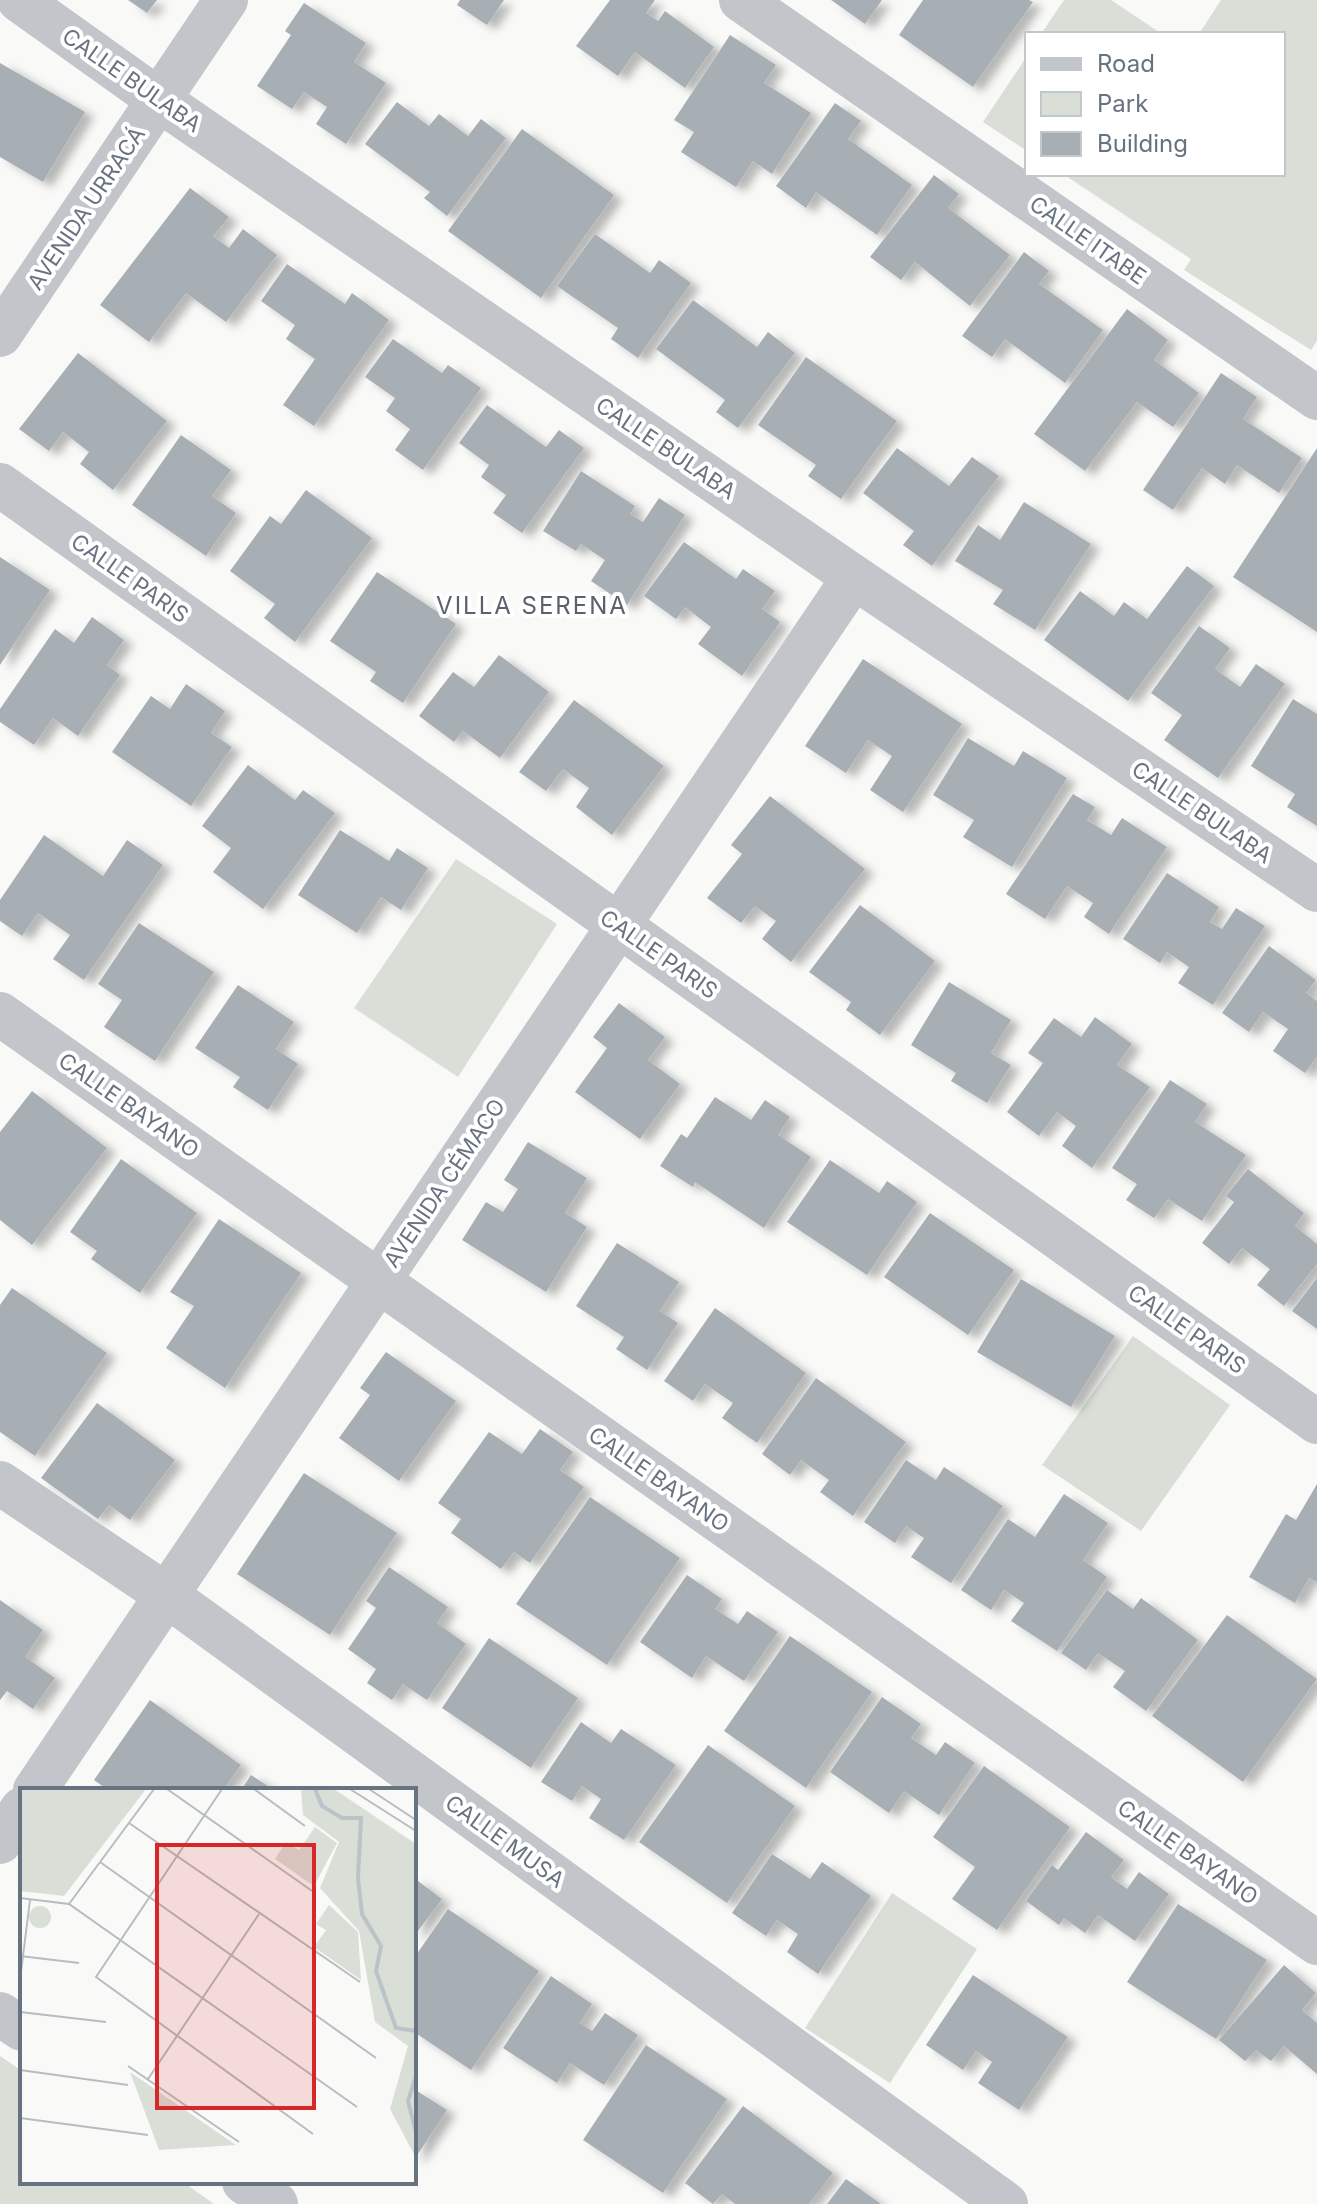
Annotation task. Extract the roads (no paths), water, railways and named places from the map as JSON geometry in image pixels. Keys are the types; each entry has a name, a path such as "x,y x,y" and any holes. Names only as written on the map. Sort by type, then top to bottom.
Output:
{"street":[{"name":"CALLE BULABA","path":"19,0 159,100 854,577 1317,890"},
{"name":"AVENIDA URRACÁ","path":"0,335 226,0"},
{"name":"CALLE ITABE","path":"741,0 1317,398"},
{"name":"CALLE PARIS","path":"0,485 1317,1422"},
{"name":"AVENIDA CÉMACO","path":"36,1788 854,577"},
{"name":"CALLE BAYANO","path":"0,1014 1317,1943"},
{"name":"CALLE MUSA","path":"0,1483 165,1594 1006,2204"},
{"path":"0,1842 20,1812"},
{"path":"0,2014 20,2028"},
{"path":"247,2184 276,2204"}],"district":[{"name":"VILLA SERENA","path":"532,605"}]}
